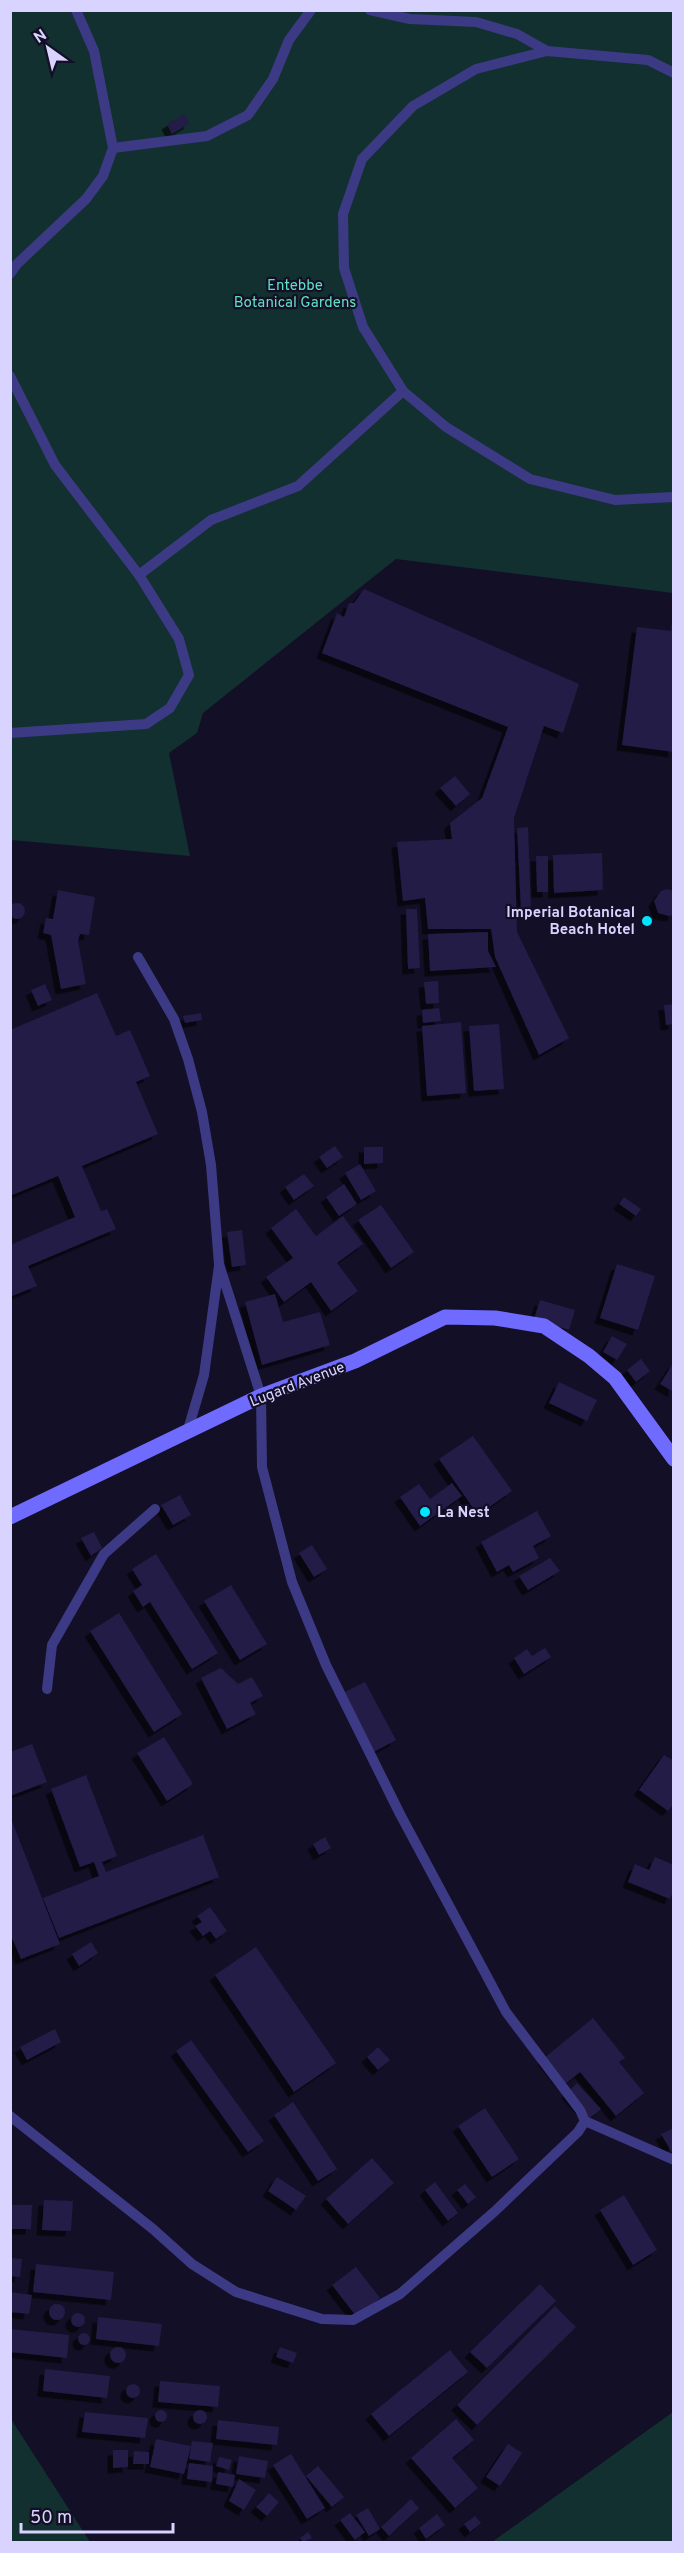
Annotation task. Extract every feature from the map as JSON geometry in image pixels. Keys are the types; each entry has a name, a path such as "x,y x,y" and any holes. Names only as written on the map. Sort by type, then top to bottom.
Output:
{"street":[{"name":"Lugard Avenue","path":"10,1517 187,1434 261,1396 355,1361 445,1317 495,1318 544,1326 589,1356 615,1378 674,1459"}],"lane":[{"path":"10,274 17,264 86,199 103,176 113,148 94,51 76,10"},
{"path":"113,148 207,136 248,115 273,79 290,40 311,10"},
{"path":"370,10 410,19 476,22 517,34 547,51"},
{"path":"674,73 648,60 547,51 476,69 413,106 362,159 344,214 344,268 363,327 403,391 446,427 530,479 615,500 674,497"},
{"path":"10,376 55,465 139,575 179,639 189,675 170,708 146,723 10,733"},
{"path":"139,575 211,520 298,486 403,391"},
{"path":"138,957 174,1019 188,1059 202,1112 211,1166 219,1264 204,1375 187,1434"},
{"path":"219,1264 261,1396 262,1467 292,1582 326,1665 400,1814 506,2012 580,2110 585,2121 674,2160"},
{"path":"47,1689 52,1645 104,1554 155,1509"},
{"path":"10,2116 153,2229 192,2264 236,2292 322,2319 353,2320 400,2294 494,2212 578,2132 585,2121"}],"green space":[{"name":"Entebbe Botanical Gardens","path":"10,11 673,11 673,593 396,559 203,713 197,733 169,753 190,856 11,840"},
{"path":"673,2412 673,2542 492,2542"},
{"path":"11,2419 90,2542 11,2542"}],"building":[{"path":"184,114 190,123 172,134 167,124"},
{"path":"364,589 579,684 563,733 544,726 514,818 517,932 569,1038 539,1055 495,957 491,929 428,929 425,898 403,901 397,842 452,839 450,823 482,798 508,727 322,653 337,613 344,617 349,603 354,603"},
{"path":"672,621 674,752 622,745 637,627 671,631"},
{"path":"455,776 470,794 456,806 440,788"},
{"path":"528,827 531,910 521,911 517,828"},
{"path":"602,853 603,890 554,893 553,855"},
{"path":"536,856 548,856 548,892 537,892"},
{"path":"667,889 674,891 674,915 669,916 658,913 654,901 661,891"},
{"path":"58,890 95,897 89,935 80,934 78,941 86,984 61,989 51,935 43,933 46,918 53,919"},
{"path":"17,903 23,905 25,911 23,917 17,919 11,917 9,911 11,905"},
{"path":"406,909 417,909 420,968 408,969"},
{"path":"488,932 488,951 496,967 430,971 428,934"},
{"path":"438,981 439,1003 426,1004 424,982"},
{"path":"45,984 52,1000 38,1006 31,990"},
{"path":"97,993 116,1036 130,1030 150,1076 136,1082 158,1134 82,1166 101,1211 107,1209 116,1229 28,1266 37,1286 12,1296 10,1245 75,1217 58,1176 10,1196 10,1030"},
{"path":"674,1004 674,1024 666,1025 664,1005"},
{"path":"439,1008 441,1021 423,1023 422,1010"},
{"path":"201,1013 202,1020 185,1023 183,1016"},
{"path":"461,1022 466,1093 427,1096 422,1026"},
{"path":"499,1024 504,1089 474,1091 469,1026"},
{"path":"335,1146 343,1157 327,1168 319,1157"},
{"path":"364,1147 383,1147 383,1163 364,1164"},
{"path":"360,1164 376,1191 361,1200 345,1173"},
{"path":"304,1174 314,1186 294,1200 285,1187"},
{"path":"344,1184 357,1204 339,1216 326,1197"},
{"path":"624,1197 641,1209 636,1216 619,1204"},
{"path":"381,1205 414,1252 391,1268 358,1220"},
{"path":"296,1209 316,1236 343,1216 363,1244 337,1263 358,1291 331,1311 311,1282 284,1302 266,1277 293,1258 271,1228"},
{"path":"242,1230 246,1265 232,1267 227,1232"},
{"path":"617,1264 655,1276 638,1330 600,1318"},
{"path":"275,1294 283,1322 320,1312 330,1345 262,1365 245,1302"},
{"path":"540,1300 575,1310 569,1330 534,1319"},
{"path":"612,1336 627,1344 617,1360 603,1352"},
{"path":"641,1359 650,1371 636,1382 627,1370"},
{"path":"674,1362 674,1392 660,1384"},
{"path":"559,1382 597,1400 587,1421 549,1403"},
{"path":"473,1436 512,1491 478,1515 439,1459"},
{"name":"La Nest","path":"452,1483 462,1496 420,1526 400,1497 419,1484 430,1499"},
{"path":"180,1495 191,1515 173,1525 161,1505"},
{"path":"537,1511 551,1536 533,1546 539,1558 513,1572 509,1565 497,1572 481,1542"},
{"path":"94,1532 102,1548 91,1556 81,1538"},
{"path":"312,1545 327,1569 314,1577 299,1553"},
{"path":"156,1554 218,1653 192,1669 150,1602 143,1607 133,1591 142,1585 132,1569"},
{"path":"550,1558 560,1571 528,1590 519,1576"},
{"path":"231,1585 267,1644 240,1660 204,1601"},
{"path":"119,1613 182,1714 154,1732 90,1631"},
{"path":"545,1648 551,1657 524,1674 514,1658 527,1649 532,1656"},
{"path":"221,1668 238,1684 252,1677 263,1696 250,1703 256,1714 227,1729 201,1678"},
{"path":"365,1682 396,1740 374,1752 343,1693"},
{"path":"164,1737 193,1784 167,1801 137,1753"},
{"path":"32,1744 47,1782 10,1796 10,1752"},
{"path":"664,1755 674,1761 674,1803 668,1811 639,1790"},
{"path":"86,1775 117,1856 102,1862 106,1872 203,1835 219,1877 59,1938 43,1898 99,1876 94,1862 80,1867 51,1789"},
{"path":"10,1816 60,1944 21,1959 10,1933"},
{"path":"325,1837 331,1848 319,1855 313,1844"},
{"path":"655,1857 674,1865 674,1889 670,1899 628,1882 635,1864 649,1870"},
{"path":"210,1907 227,1931 216,1939 210,1931 203,1936 195,1926 202,1922 197,1916"},
{"path":"91,1942 98,1953 79,1966 72,1954"},
{"path":"256,1947 336,2063 294,2092 215,1975"},
{"path":"593,2018 625,2058 619,2062 644,2093 616,2116 580,2072 564,2085 543,2059"},
{"path":"55,2029 61,2042 27,2060 20,2047"},
{"path":"191,2040 264,2141 248,2152 176,2051"},
{"path":"378,2047 390,2060 378,2070 367,2057"},
{"path":"577,2083 601,2109 590,2118 567,2093"},
{"path":"293,2102 337,2169 318,2181 274,2115"},
{"path":"485,2108 519,2159 492,2177 458,2126"},
{"path":"674,2128 674,2156 661,2134"},
{"path":"372,2158 394,2183 348,2224 326,2199"},
{"path":"277,2177 306,2196 296,2210 268,2191"},
{"path":"435,2182 458,2213 448,2221 425,2190"},
{"path":"465,2184 476,2197 468,2204 457,2190"},
{"path":"624,2195 657,2250 633,2265 600,2210"},
{"path":"44,2200 73,2201 71,2231 42,2230"},
{"path":"10,2205 32,2205 31,2229 10,2229"},
{"path":"10,2258 22,2259 20,2277 10,2276"},
{"path":"36,2264 114,2272 111,2300 33,2292"},
{"path":"356,2267 380,2298 356,2316 332,2285"},
{"path":"540,2284 556,2301 487,2368 470,2352"},
{"path":"10,2292 32,2295 29,2314 10,2312"},
{"path":"57,2304 63,2306 65,2312 63,2318 57,2320 51,2318 49,2312 51,2306"},
{"path":"555,2306 576,2327 477,2425 457,2405"},
{"path":"78,2313 83,2315 85,2320 83,2325 78,2327 73,2325 71,2320 73,2315"},
{"path":"98,2317 162,2324 159,2346 96,2339"},
{"path":"10,2329 69,2335 67,2358 10,2352"},
{"path":"86,2333 89,2334 89,2344 82,2345 79,2344 78,2337 79,2334"},
{"path":"118,2347 126,2355 118,2363 110,2355"},
{"path":"280,2347 297,2353 293,2363 276,2357"},
{"path":"450,2350 468,2372 389,2436 371,2414"},
{"path":"45,2369 110,2376 107,2398 43,2391"},
{"path":"160,2381 220,2386 218,2407 158,2402"},
{"path":"130,2384 136,2384 140,2391 136,2398 130,2398 126,2394 126,2388"},
{"path":"163,2410 166,2411 166,2421 159,2422 156,2421 155,2414 156,2411"},
{"path":"197,2410 203,2410 207,2417 203,2424 197,2424 193,2420 193,2414"},
{"path":"85,2412 148,2418 145,2438 82,2432"},
{"path":"456,2419 474,2440 452,2458 478,2488 455,2508 411,2458"},
{"path":"218,2420 279,2427 277,2445 216,2439"},
{"path":"156,2439 191,2446 184,2474 150,2467"},
{"path":"192,2441 213,2443 210,2462 189,2459"},
{"path":"508,2444 522,2453 500,2486 486,2477"},
{"path":"113,2450 128,2450 128,2467 113,2468"},
{"path":"134,2451 149,2452 149,2464 133,2464"},
{"path":"291,2454 325,2508 307,2519 273,2465"},
{"path":"239,2456 268,2461 265,2478 236,2474"},
{"path":"219,2457 232,2460 229,2470 216,2466"},
{"path":"189,2463 213,2466 212,2482 187,2479"},
{"path":"318,2466 344,2497 332,2507 306,2476"},
{"path":"218,2472 235,2475 233,2487 216,2484"},
{"path":"239,2479 256,2490 244,2510 229,2501"},
{"path":"269,2493 279,2502 267,2516 256,2507"},
{"path":"411,2499 419,2508 389,2536 381,2527"},
{"path":"368,2508 380,2529 369,2536 356,2515"},
{"path":"350,2513 365,2532 355,2540 340,2520"},
{"path":"437,2514 445,2525 426,2539 419,2528"},
{"path":"475,2516 481,2523 470,2532 464,2524"},
{"path":"308,2532 312,2538 303,2542 300,2538"}],"place":[{"name":"Imperial Botanical Beach Hotel","path":"647,921"},
{"name":"La Nest","path":"425,1512"}]}
